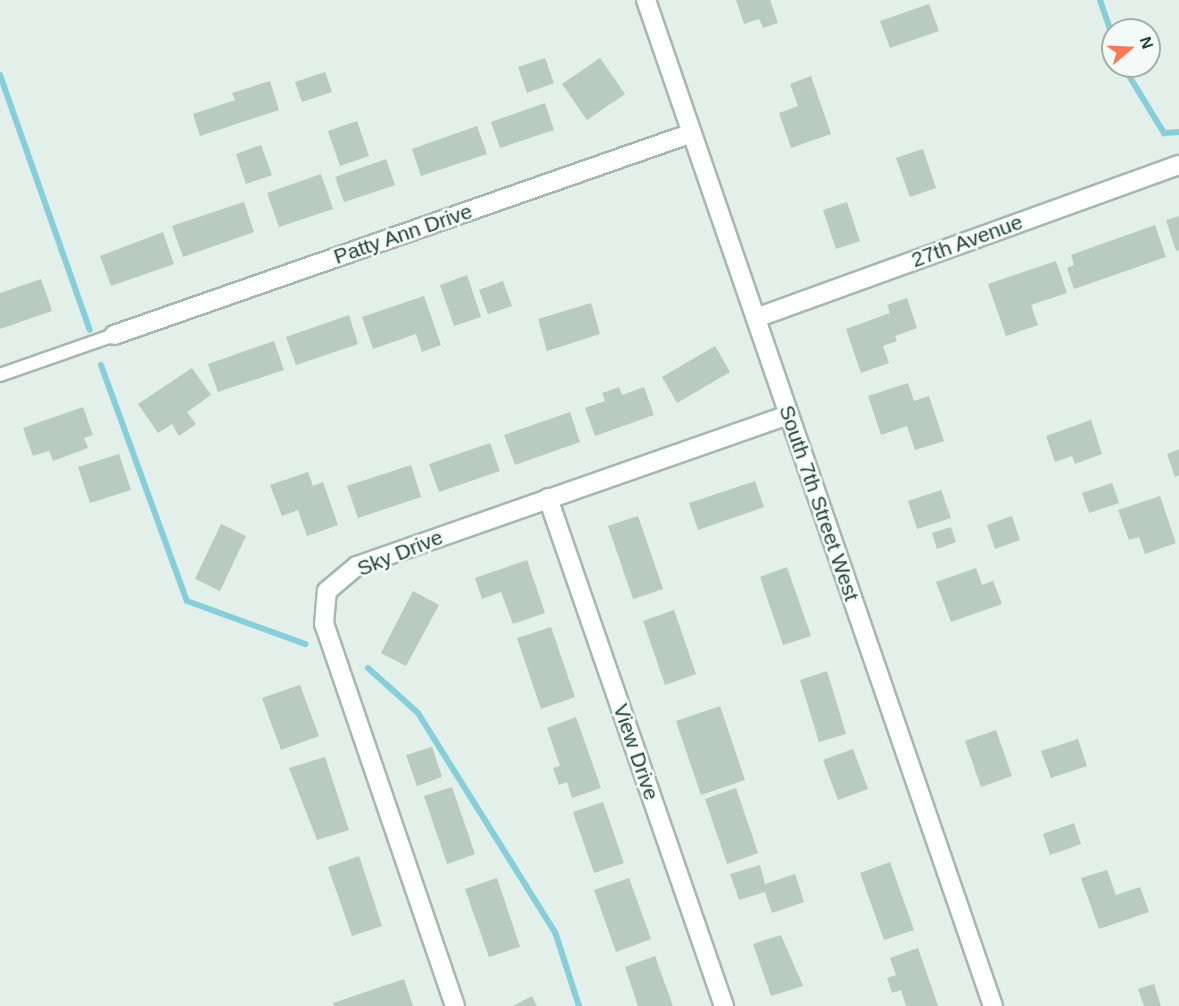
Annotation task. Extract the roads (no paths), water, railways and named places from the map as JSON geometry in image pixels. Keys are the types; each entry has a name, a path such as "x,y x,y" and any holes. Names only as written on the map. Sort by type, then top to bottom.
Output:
{"street":[{"name":"South 7th Street West","path":"646,0 993,1006"},
{"name":"Patty Ann Drive","path":"114,335 692,133"},
{"name":"27th Avenue","path":"756,318 1179,165"},
{"name":"Sky Drive","path":"455,1006 324,624 327,591 357,566 788,415"},
{"name":"View Drive","path":"548,498 724,1006"}],"lane":[{"path":"0,375 114,335"}],"waterway":[{"path":"1100,0 1106,18"},
{"path":"0,75 90,330"},
{"path":"1130,78 1164,133 1179,132"},
{"path":"101,365 187,601 305,644"},
{"path":"368,668 418,713 555,932 579,1006"}]}
